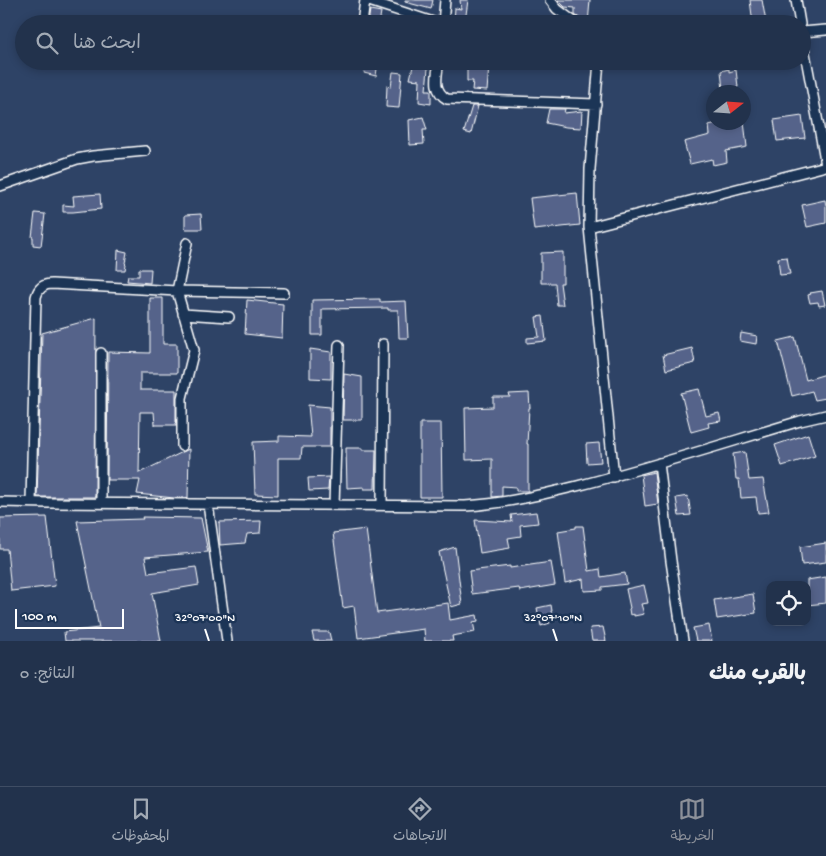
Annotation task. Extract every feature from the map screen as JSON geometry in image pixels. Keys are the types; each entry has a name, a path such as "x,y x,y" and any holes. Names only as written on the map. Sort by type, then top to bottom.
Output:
{"street":[{"path":"364,15 366,0 413,15"},
{"path":"442,15 445,0"},
{"path":"550,0 565,15"},
{"path":"796,0 798,15"},
{"path":"811,31 826,30"},
{"path":"438,70 436,82 438,92 447,99 596,104"},
{"path":"598,70 590,169 589,227 614,477"},
{"path":"589,227 826,165 808,70"},
{"path":"0,186 77,159 145,151"},
{"path":"182,446 182,398 194,350 177,291 187,243"},
{"path":"31,502 37,293 40,289 48,284 177,291 284,293"},
{"path":"183,314 229,316"},
{"path":"382,505 383,344"},
{"path":"334,505 339,345"},
{"path":"101,353 101,503"},
{"path":"0,502 465,506 500,503 614,477 800,421 826,415"},
{"path":"659,463 683,641"},
{"path":"208,504 227,641"}],"building":[{"path":"405,0 433,0 431,9 405,2"},
{"path":"460,0 468,0 466,15 454,15 455,8 461,9"},
{"path":"558,0 590,0 589,15 575,15 575,8 565,7"},
{"path":"750,0 762,0 765,15 752,15"},
{"path":"370,10 381,12 380,15 369,15"},
{"path":"365,70 377,70 376,76 364,73"},
{"path":"412,70 428,70 426,90 431,90 431,104 419,102 420,80 410,79"},
{"path":"467,70 489,70 487,91 472,90 473,81 467,81"},
{"path":"729,70 729,72 736,70 738,85 722,85 721,71"},
{"path":"393,72 402,73 399,108 386,107 387,86 391,87"},
{"path":"472,106 478,106 471,134 464,132"},
{"path":"549,109 565,109 564,113 582,111 581,128 546,123"},
{"path":"802,116 805,138 777,141 774,120"},
{"path":"423,117 427,130 423,130 424,144 410,145 409,120"},
{"path":"710,130 745,130 747,147 726,151 727,162 713,165 712,159 690,164 684,142 710,135"},
{"path":"577,193 580,225 534,230 530,198"},
{"path":"100,194 101,209 63,212 63,205 74,206 73,196"},
{"path":"825,200 826,223 807,227 802,205"},
{"path":"35,213 45,214 41,246 33,245"},
{"path":"201,214 202,229 185,229 185,215"},
{"path":"118,250 127,252 125,270 117,270"},
{"path":"563,252 563,283 560,283 563,305 557,305 555,283 541,283 541,253"},
{"path":"787,257 790,274 780,275 778,258"},
{"path":"139,269 151,269 150,283 127,281 128,276 139,276"},
{"path":"822,291 825,305 819,306 818,302 810,303 808,295 810,293"},
{"path":"150,298 163,298 163,344 177,344 177,373 140,373 140,390 176,390 176,425 155,425 154,412 140,412 139,473 189,449 188,498 137,494 140,480 107,480 108,352 150,353"},
{"path":"380,299 380,302 406,301 408,338 399,338 398,310 388,310 388,308 322,309 322,335 312,335 312,300"},
{"path":"247,300 283,304 282,338 245,334"},
{"path":"543,316 546,341 527,343 527,338 539,337 536,317"},
{"path":"96,318 95,497 37,497 42,333"},
{"path":"741,333 757,336 756,344 740,341"},
{"path":"795,337 806,380 826,374 826,398 815,400 812,391 792,396 778,341"},
{"path":"692,348 695,363 666,370 663,355"},
{"path":"310,349 331,352 331,379 310,378"},
{"path":"344,374 362,377 362,420 343,420"},
{"path":"699,389 706,416 719,413 721,421 708,423 709,427 691,432 681,393"},
{"path":"529,393 528,491 516,491 516,487 502,486 502,496 492,497 492,459 466,460 465,408 493,407 493,397 510,397 509,394"},
{"path":"308,405 330,407 330,447 302,447 301,458 278,458 278,495 255,494 253,442 279,441 279,436 311,437"},
{"path":"420,423 441,423 442,497 420,497"},
{"path":"808,434 815,456 782,466 775,445"},
{"path":"599,443 601,462 587,463 586,444"},
{"path":"346,448 376,450 375,489 364,489 364,487 347,488"},
{"path":"745,452 749,480 763,479 769,512 758,513 756,497 741,498 739,479 736,479 733,454"},
{"path":"654,472 658,504 645,506 641,475"},
{"path":"329,477 328,490 309,491 308,478"},
{"path":"688,496 691,515 679,516 676,498"},
{"path":"536,512 538,523 520,525 521,536 508,538 510,548 480,553 475,520 512,522 511,515"},
{"path":"47,517 55,586 11,591 7,549 0,549 0,518"},
{"path":"142,517 201,518 208,552 145,557 148,573 196,567 199,585 152,593 161,641 65,641 64,632 99,628 77,521 143,519"},
{"path":"261,521 260,533 247,534 245,543 220,545 219,522"},
{"path":"576,526 583,526 589,571 600,569 601,577 625,573 627,584 602,587 602,590 584,591 583,579 565,583 558,531 576,528"},
{"path":"366,529 377,613 448,603 450,620 477,615 478,621 473,622 475,632 452,636 453,641 425,641 424,629 358,638 354,606 343,608 333,533"},
{"path":"826,543 826,562 802,565 800,547"},
{"path":"455,547 462,604 451,607 439,552"},
{"path":"551,562 555,585 520,591 519,588 472,594 469,571"},
{"path":"826,577 826,603 811,605 811,581 807,580"},
{"path":"644,585 648,603 641,604 644,614 630,615 626,589"},
{"path":"753,594 756,613 717,619 714,600"},
{"path":"551,605 552,615 549,615 550,623 541,626 537,608"},
{"path":"709,625 712,641 696,641 693,628"},
{"path":"603,627 606,641 592,641 590,628"},
{"path":"312,632 329,632 331,641 314,641"}]}
